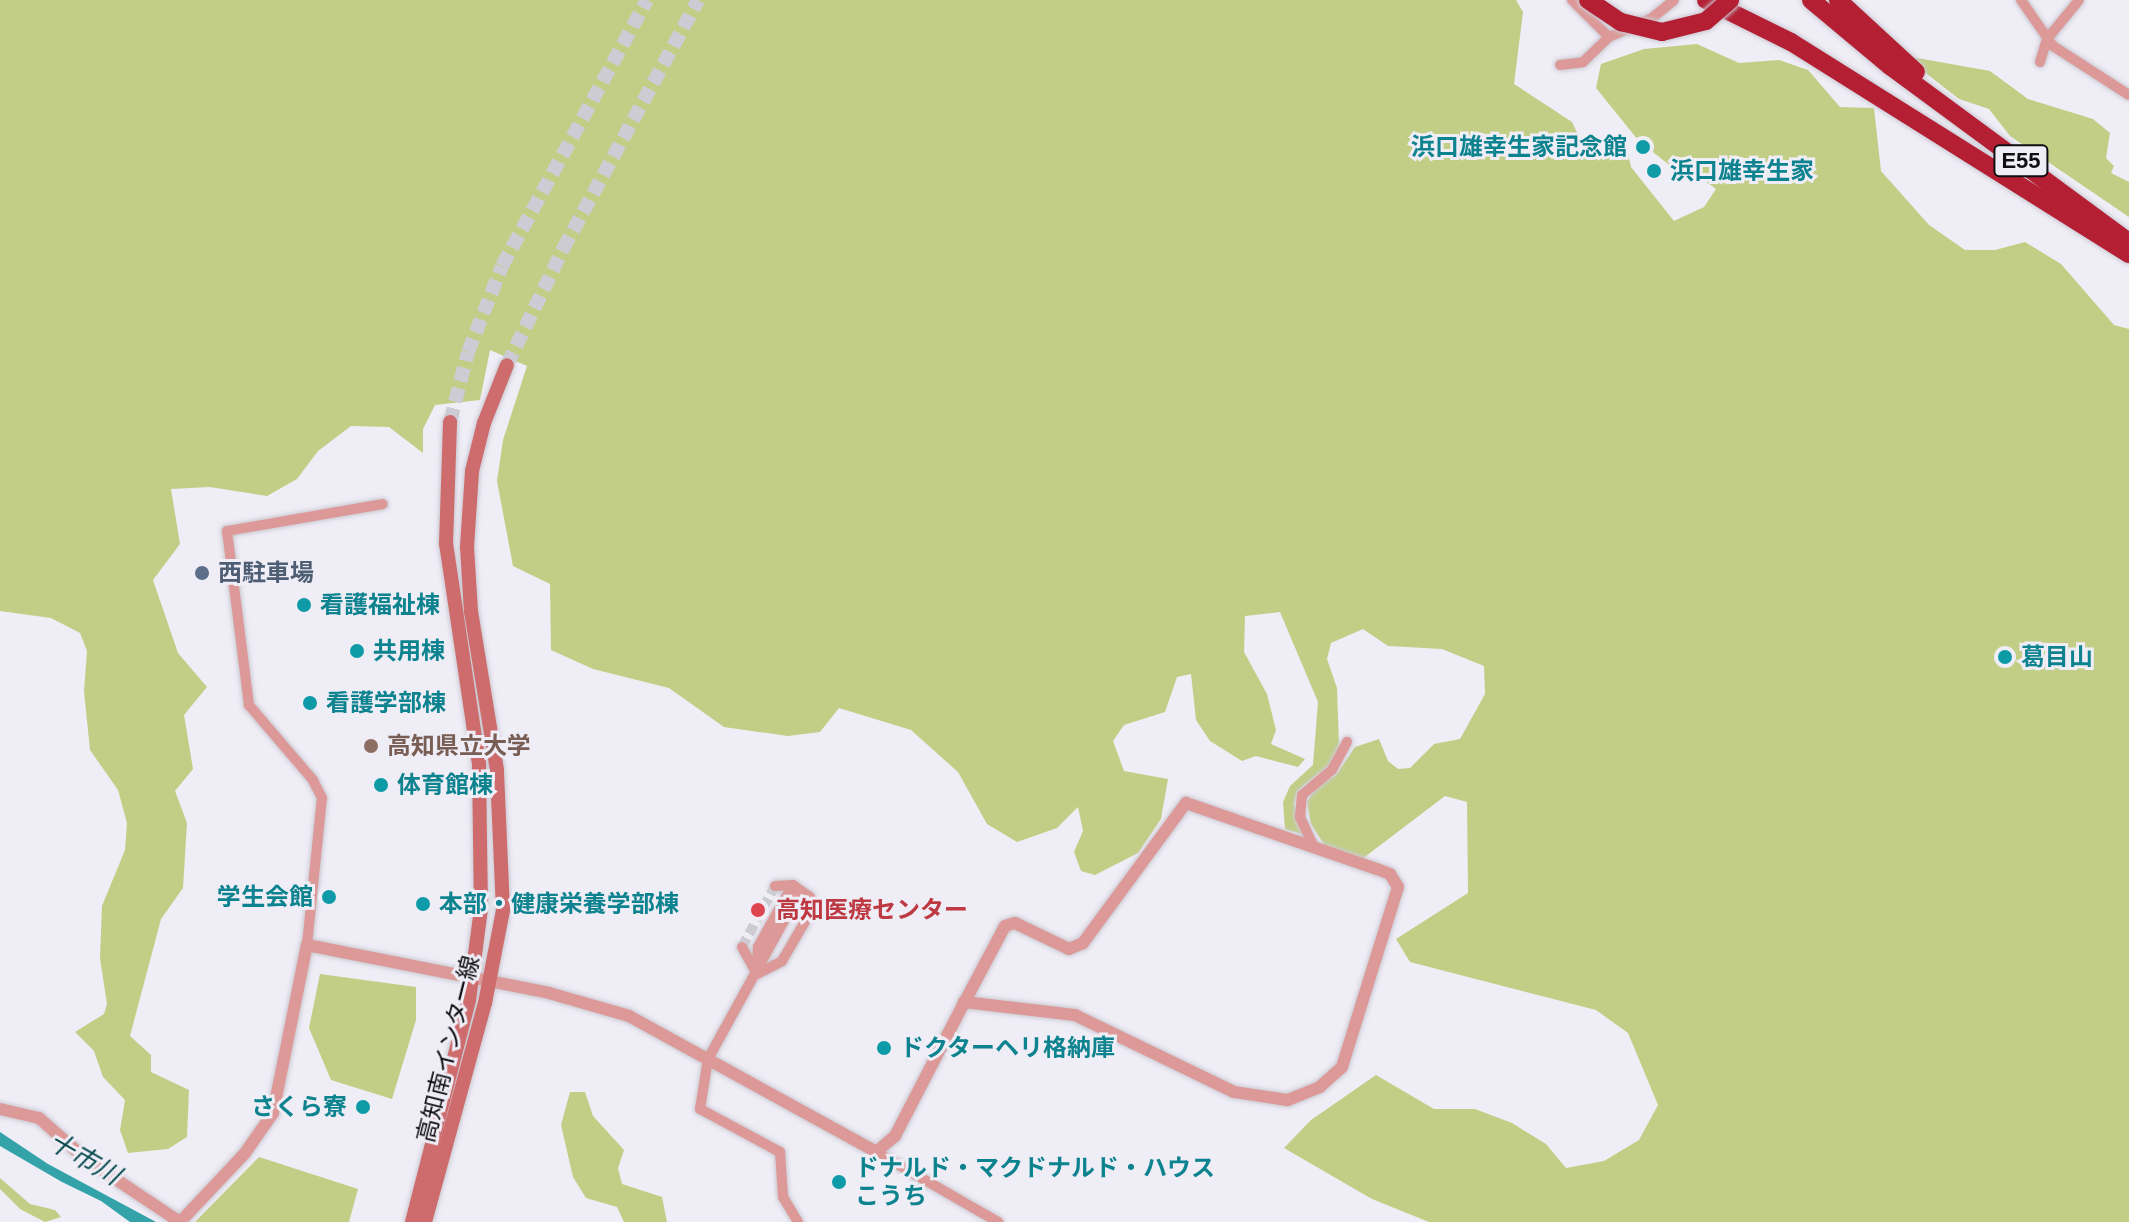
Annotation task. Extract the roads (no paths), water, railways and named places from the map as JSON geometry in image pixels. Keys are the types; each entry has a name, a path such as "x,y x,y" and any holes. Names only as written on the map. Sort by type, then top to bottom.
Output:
{"highway":[{"path":"1588,0 1621,22 1662,32 1706,21 1730,0"},
{"path":"1706,0 1791,42 2129,254"},
{"path":"1811,0 1928,89 2070,188 2122,236"},
{"path":"1838,0 1928,89"}],"main road":[{"name":"高知南インター線","path":"425,1222 489,982 503,910 503,835 471,612 467,547 472,471 484,423 507,365"},
{"name":"高知南インター線","path":"412,1222 472,979 482,835 479,764 446,544 450,422"}],"street":[{"path":"1572,0 1609,37"},
{"path":"1560,65 1583,62 1609,37 1652,18 1674,0"},
{"path":"2021,0 2047,39 2071,60 2129,95"},
{"path":"2040,62 2047,39 2079,0"},
{"path":"0,1109 39,1118 87,1160 180,1222 250,1147 273,1113 307,945 322,798 249,705 227,531 383,504"},
{"path":"1313,845 1300,817 1302,795 1332,770 1347,742"},
{"path":"876,1152 895,1136 964,1002 1010,923 1069,949 1083,943 1186,803 1390,874 1398,887 1353,1042 1342,1067 1308,1092 1287,1100 1249,1098 1075,1015 964,1002"},
{"path":"757,974 782,961 813,908 802,892 775,886"},
{"path":"798,1222 783,1197 780,1152 700,1109 708,1059 757,974 758,947 787,895 802,892"},
{"path":"307,945 489,982 629,1016 998,1222"},
{"path":"742,947 757,974"}],"water":[{"path":"0,1132 48,1164 156,1222 130,1222 101,1201 0,1146"}],"tunnel":[{"path":"450,422 468,352 502,266 647,0"},
{"path":"507,365 563,249 698,0"},
{"path":"742,947 775,886"}],"place":[{"name":"浜口雄幸生家記念館","path":"1643,147"},
{"name":"浜口雄幸生家","path":"1654,171"},
{"name":"西駐車場","path":"202,573"},
{"name":"看護福祉棟","path":"304,605"},
{"name":"共用棟","path":"357,651"},
{"name":"葛目山","path":"2005,657"},
{"name":"看護学部棟","path":"310,703"},
{"name":"高知県立大学","path":"371,746"},
{"name":"体育館棟","path":"381,785"},
{"name":"学生会館","path":"329,897"},
{"name":"本部・健康栄養学部棟","path":"423,904"},
{"name":"高知医療センター","path":"758,910"},
{"name":"ドクターヘリ格納庫","path":"884,1048"},
{"name":"さくら寮","path":"363,1107"},
{"name":"ドナルド・マクドナルド・ハウス こうち","path":"839,1182"}],"water label":[{"name":"十市川","path":"84,1159"}]}
